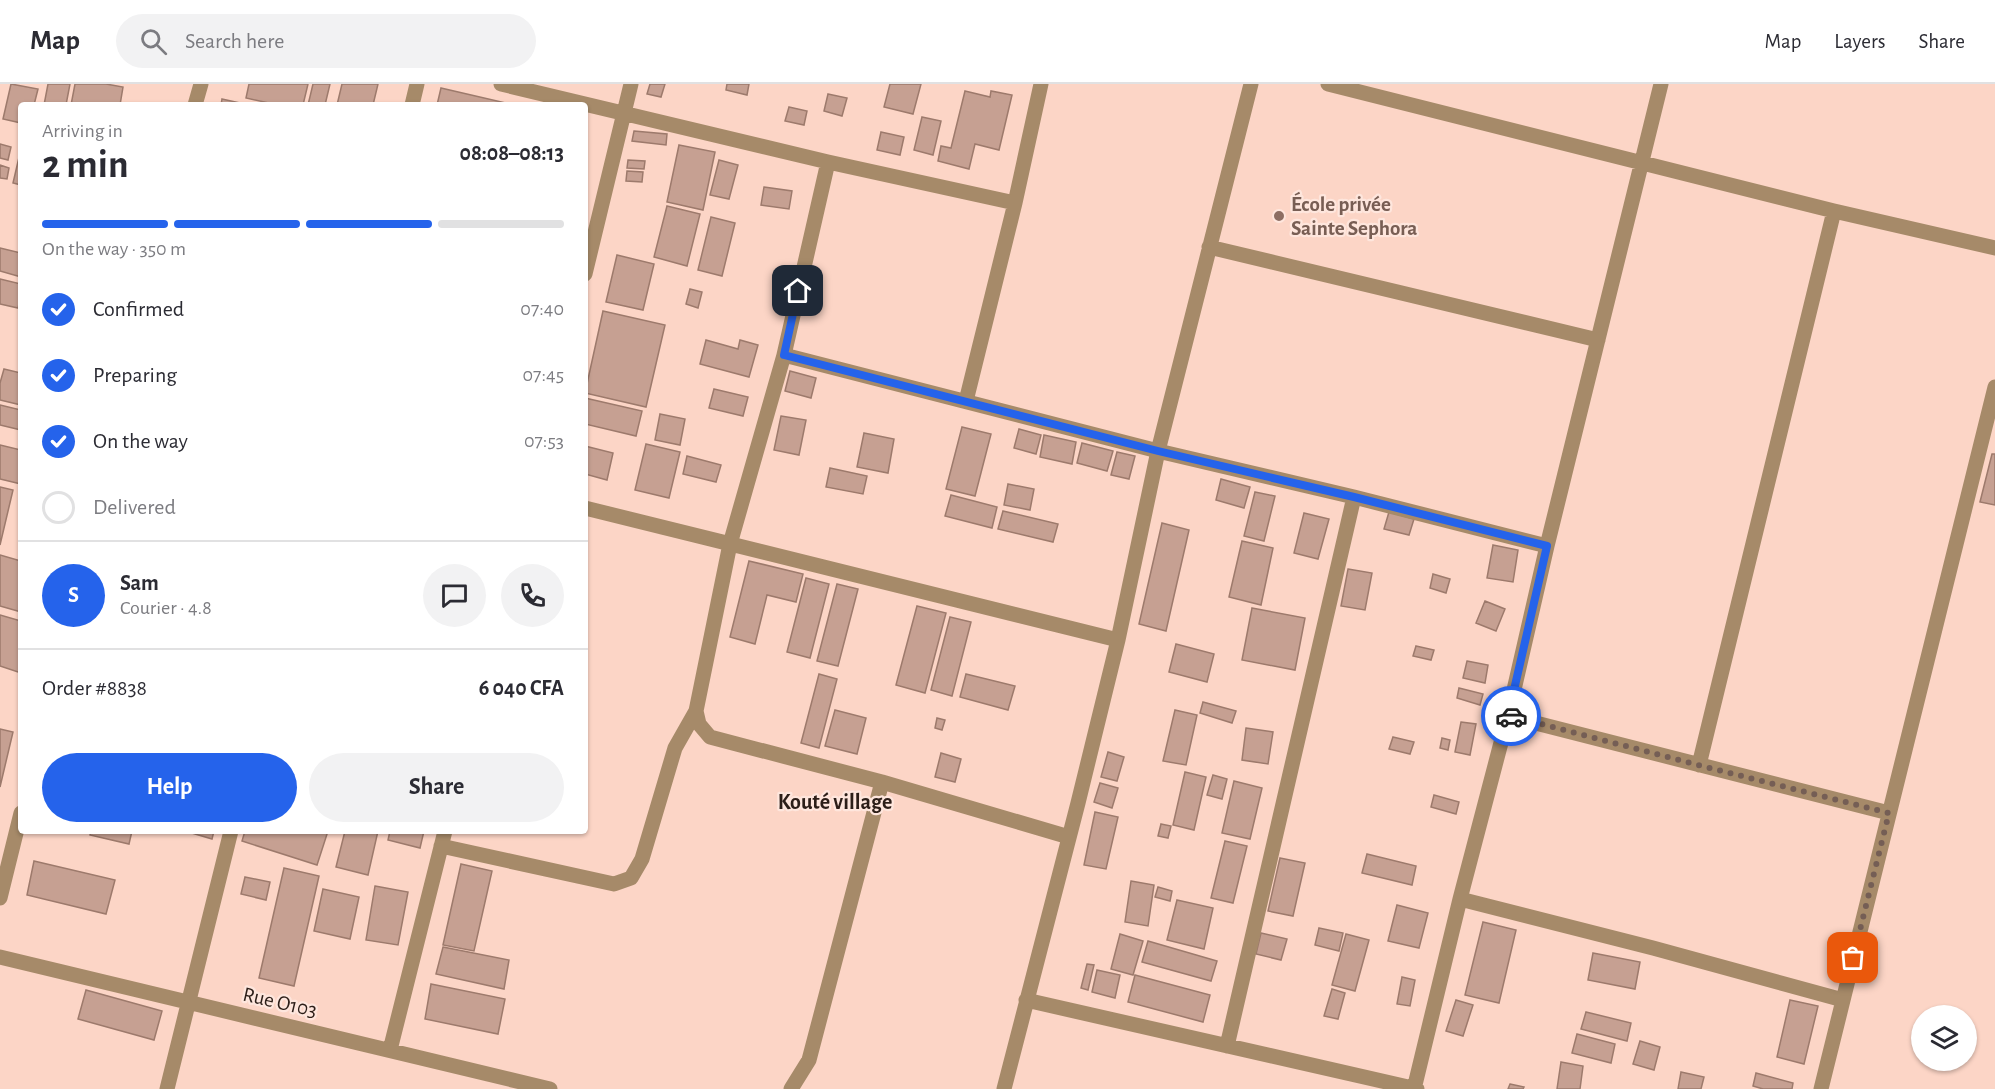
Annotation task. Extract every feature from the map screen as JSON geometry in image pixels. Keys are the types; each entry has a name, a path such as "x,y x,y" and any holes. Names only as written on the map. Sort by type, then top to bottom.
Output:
{"street":[{"path":"196,102 201,84"},
{"path":"413,102 417,84"},
{"path":"501,84 577,102"},
{"path":"588,262 631,84"},
{"path":"966,401 1015,203 1041,84"},
{"path":"1004,1089 1118,640 1158,451 1251,84"},
{"path":"1328,84 1834,211 1995,248"},
{"path":"1026,1000 1415,1089 1661,84"},
{"path":"588,105 828,162 1015,203"},
{"path":"390,1050 443,838 614,884 631,879 642,859 675,748 696,711 730,544 784,355 828,162"},
{"path":"1698,765 1834,211"},
{"path":"1209,247 1598,340"},
{"path":"784,355 1158,451 1354,497 1547,546"},
{"path":"1821,1089 1995,387"},
{"path":"1227,1046 1354,497"},
{"path":"588,509 1118,640"},
{"path":"696,711 699,723 711,737 882,782 1069,837"},
{"path":"1508,716 1889,813"},
{"path":"790,1089 808,1060 882,782"},
{"path":"0,898 18,825"},
{"path":"167,1089 230,834"},
{"path":"1460,899 1653,948 1843,1000"},
{"name":"Rue O103","path":"0,957 550,1089"}],"building":[{"path":"11,84 38,89 35,102 18,102 18,122 3,119"},
{"path":"48,84 70,84 67,102 45,102"},
{"path":"75,84 106,84 123,87 120,102 72,102"},
{"path":"249,84 308,84 304,102 264,102 246,98"},
{"path":"313,84 330,84 326,102 309,102"},
{"path":"342,84 378,84 374,102 338,102"},
{"path":"650,84 665,84 661,97 647,94"},
{"path":"727,84 749,84 747,95 726,90"},
{"path":"890,84 921,84 913,114 884,107"},
{"path":"441,88 501,102 438,102"},
{"path":"965,91 990,97 991,91 1012,95 999,150 975,144 969,169 938,161 941,146 951,148"},
{"path":"828,94 847,98 842,116 824,111"},
{"path":"789,107 807,111 804,125 785,121"},
{"path":"922,117 941,121 933,155 914,150"},
{"path":"634,131 667,134 666,145 632,141"},
{"path":"881,132 904,137 900,155 877,150"},
{"path":"0,144 11,147 8,160 0,158"},
{"path":"679,145 715,152 703,210 667,202"},
{"path":"628,160 645,161 644,169 627,168"},
{"path":"719,160 738,165 729,199 710,195"},
{"path":"18,162 18,184 13,183"},
{"path":"0,165 9,168 7,179 0,178"},
{"path":"627,171 643,172 642,182 626,181"},
{"path":"764,187 792,191 789,209 761,205"},
{"path":"667,206 700,214 687,266 654,257"},
{"path":"711,217 735,223 722,276 698,270"},
{"path":"0,248 18,252 18,276 0,271"},
{"path":"617,255 654,264 643,310 606,302"},
{"path":"0,279 18,283 18,308 0,304"},
{"path":"690,289 702,292 698,308 686,304"},
{"path":"603,311 665,325 646,407 588,394 588,379"},
{"path":"706,340 738,349 740,340 758,345 749,377 700,364"},
{"path":"4,369 18,372 18,404 0,400 0,383"},
{"path":"790,371 816,378 811,398 785,391"},
{"path":"714,389 748,397 743,416 709,408"},
{"path":"588,399 642,411 636,436 588,425"},
{"path":"0,405 18,409 18,429 0,425"},
{"path":"660,414 685,419 680,445 655,440"},
{"path":"781,416 806,420 799,455 774,450"},
{"path":"962,427 991,434 975,496 946,489"},
{"path":"1019,429 1041,435 1036,454 1014,448"},
{"path":"864,433 894,439 888,473 857,467"},
{"path":"1044,435 1076,442 1072,464 1040,457"},
{"path":"1082,443 1113,451 1107,471 1077,463"},
{"path":"646,444 680,452 669,498 635,490"},
{"path":"0,445 18,449 18,483 0,479"},
{"path":"588,447 613,453 607,480 588,475"},
{"path":"1117,452 1135,456 1129,479 1111,475"},
{"path":"1992,454 1995,454 1995,505 1980,502"},
{"path":"687,456 721,465 716,482 683,474"},
{"path":"830,468 867,476 863,494 826,487"},
{"path":"1221,479 1250,487 1244,508 1216,500"},
{"path":"1008,484 1034,489 1030,510 1004,505"},
{"path":"0,487 13,490 0,545"},
{"path":"1255,492 1275,496 1264,541 1244,536"},
{"path":"951,495 997,507 992,528 945,516"},
{"path":"1003,511 1058,524 1053,542 998,529"},
{"path":"1389,512 1414,519 1409,535 1384,529"},
{"path":"1304,513 1329,519 1318,559 1294,553"},
{"path":"1162,523 1189,530 1166,631 1139,624"},
{"path":"1242,541 1273,548 1261,605 1229,597"},
{"path":"1493,545 1518,550 1513,582 1487,578"},
{"path":"0,555 18,560 18,611 0,606"},
{"path":"749,561 803,574 796,602 767,595 755,644 730,637"},
{"path":"1348,569 1372,573 1365,610 1341,606"},
{"path":"1433,574 1450,579 1446,593 1430,588"},
{"path":"806,578 829,584 810,658 787,652"},
{"path":"837,584 858,589 838,666 817,661"},
{"path":"1485,601 1505,609 1496,631 1476,623"},
{"path":"917,606 946,613 925,693 896,685"},
{"path":"1252,608 1305,618 1295,670 1242,660"},
{"path":"0,615 18,620 18,672 0,666"},
{"path":"950,617 971,622 952,696 931,690"},
{"path":"1176,644 1214,654 1207,682 1169,672"},
{"path":"1416,646 1434,650 1431,660 1413,656"},
{"path":"1467,661 1488,665 1485,683 1463,678"},
{"path":"819,674 837,679 819,748 801,743"},
{"path":"966,674 1015,686 1008,710 960,697"},
{"path":"1459,688 1483,694 1480,705 1457,698"},
{"path":"1203,702 1236,711 1232,723 1200,713"},
{"path":"835,710 866,718 857,754 825,746"},
{"path":"1175,710 1197,715 1186,765 1163,761"},
{"path":"937,718 945,720 942,730 935,728"},
{"path":"1461,722 1476,724 1470,755 1455,752"},
{"path":"1246,728 1273,732 1268,764 1242,760"},
{"path":"0,729 13,732 0,787"},
{"path":"1393,737 1414,742 1410,754 1389,749"},
{"path":"1442,738 1450,740 1448,750 1440,748"},
{"path":"1108,752 1124,757 1117,781 1101,777"},
{"path":"941,753 961,759 955,782 935,777"},
{"path":"1185,772 1206,777 1194,830 1173,825"},
{"path":"1213,775 1227,779 1222,799 1207,795"},
{"path":"1234,781 1262,788 1250,839 1222,833"},
{"path":"1100,783 1118,788 1112,808 1094,802"},
{"path":"1434,795 1459,802 1456,814 1431,807"},
{"path":"1095,812 1118,817 1106,869 1084,865"},
{"path":"1161,824 1171,826 1168,838 1158,836"},
{"path":"90,834 131,834 129,844"},
{"path":"195,834 213,834 212,839"},
{"path":"244,834 327,834 317,865 242,841"},
{"path":"344,834 377,834 368,875 336,867"},
{"path":"389,834 423,834 420,848 388,840"},
{"path":"1225,841 1247,846 1233,903 1211,898"},
{"path":"1367,854 1416,866 1412,885 1362,873"},
{"path":"1280,858 1305,863 1293,916 1268,911"},
{"path":"34,861 115,880 106,914 27,895"},
{"path":"461,864 492,871 474,951 443,945"},
{"path":"284,868 319,876 294,986 259,978"},
{"path":"245,877 270,882 266,900 241,894"},
{"path":"1131,881 1154,885 1148,926 1125,922"},
{"path":"375,886 408,892 398,945 366,940"},
{"path":"1158,887 1172,891 1170,901 1155,897"},
{"path":"323,889 359,897 350,939 314,931"},
{"path":"1177,900 1213,908 1204,949 1167,940"},
{"path":"1397,905 1428,913 1419,948 1388,941"},
{"path":"1483,922 1516,930 1499,1003 1465,995"},
{"path":"1319,928 1343,933 1339,951 1315,945"},
{"path":"1261,933 1287,939 1281,960 1256,954"},
{"path":"1120,934 1143,941 1133,975 1111,969"},
{"path":"1346,934 1369,940 1355,991 1332,985"},
{"path":"1148,941 1217,961 1211,981 1142,962"},
{"path":"443,947 509,960 504,989 436,974"},
{"path":"1593,953 1640,962 1635,989 1588,980"},
{"path":"1087,964 1094,965 1088,990 1081,988"},
{"path":"1097,970 1120,975 1115,998 1092,992"},
{"path":"1135,975 1210,995 1203,1022 1128,1002"},
{"path":"1402,977 1415,980 1410,1006 1397,1004"},
{"path":"431,984 505,999 498,1034 425,1019"},
{"path":"1332,989 1345,993 1338,1019 1324,1016"},
{"path":"86,990 162,1011 154,1040 78,1019"},
{"path":"1456,1000 1473,1005 1463,1036 1446,1031"},
{"path":"1790,1000 1818,1006 1804,1064 1777,1057"},
{"path":"1586,1012 1631,1023 1627,1041 1581,1029"},
{"path":"1577,1034 1615,1044 1611,1063 1572,1053"},
{"path":"1640,1041 1660,1047 1654,1070 1633,1064"},
{"path":"1561,1062 1583,1066 1580,1089 1557,1089"},
{"path":"1681,1072 1704,1077 1701,1089 1678,1089"},
{"path":"1756,1073 1793,1083 1792,1089 1763,1089 1753,1086"},
{"path":"1510,1084 1524,1087 1523,1089 1508,1089"}],"way so far":[{"path":"1511,716 1889,813 1853,958"}],"place":[{"name":"École privée Sainte Sephora","path":"1279,216"}],"district":[{"name":"Kouté village","path":"835,801"}],"route":[{"path":"798,291 784,355 1158,451 1354,497 1547,546 1508,716 1511,716"}]}
